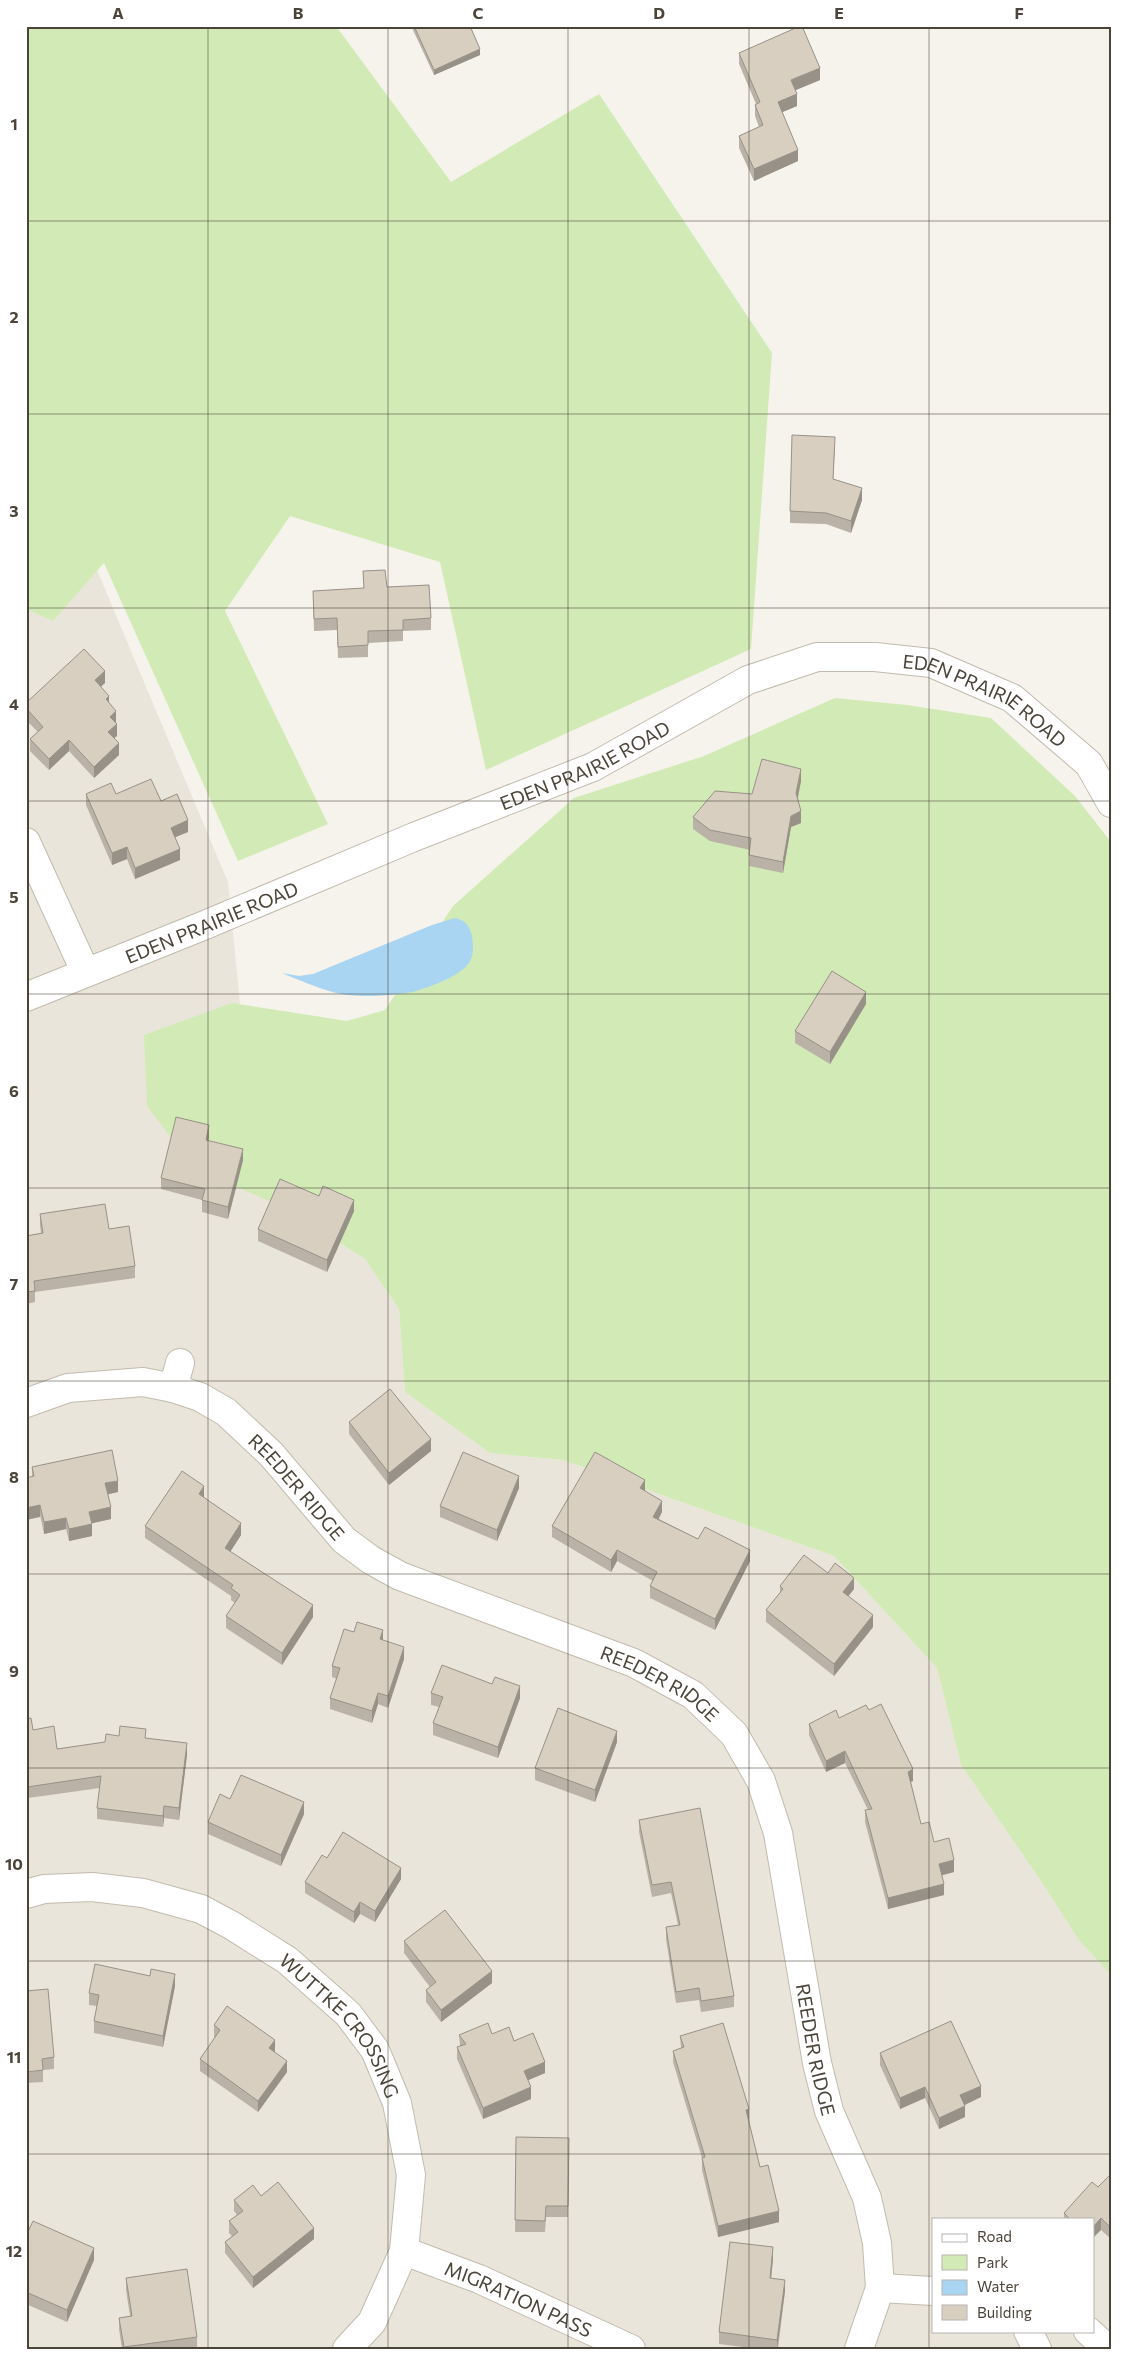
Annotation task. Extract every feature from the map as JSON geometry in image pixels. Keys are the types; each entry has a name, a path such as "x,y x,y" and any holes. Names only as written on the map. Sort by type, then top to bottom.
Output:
{"street":[{"name":"EDEN PRAIRIE ROAD","path":"26,997 86,971 205,925 414,837 593,767 748,680 817,657 875,657 931,663 1012,698 1090,764 1111,803"},
{"path":"26,842 86,971"},
{"name":"REEDER RIDGE","path":"26,1403 68,1388 144,1382 176,1375 200,1397 226,1412 271,1454 344,1540 371,1560 400,1576 634,1663 693,1694 734,1734 761,1781 778,1832 817,2063 829,2111 867,2198 877,2243 880,2288 859,2349"},
{"name":"WUTTKE CROSSING","path":"26,1894 44,1889 92,1887 143,1892 200,1909 231,1925 287,1960 348,2014 375,2050 397,2103 411,2175 404,2251 372,2322 347,2349"},
{"name":"MIGRATION PASS","path":"404,2251 479,2279 631,2349"},
{"path":"880,2288 932,2292"},
{"path":"1028,2332 1037,2349"},
{"path":"1089,2332 1099,2341 1102,2349"}],"shaded area":[{"path":"97,570 228,882 240,1004 144,1035 283,1207 365,1259 399,1309 405,1392 490,1453 563,1460 834,1556 937,1668 961,1765 1043,1884 1078,1939 1111,1975 1111,2349 26,2349 26,609 53,621"}],"green space":[{"path":"26,26 336,26 451,182 599,94 772,353 751,649 486,770 440,562 290,516 225,611 328,824 238,861 104,563 53,621 26,609"},
{"path":"835,698 907,705 991,718 1075,796 1111,842 1111,1975 1078,1939 1043,1884 961,1765 937,1668 834,1556 563,1460 490,1453 405,1392 399,1309 365,1259 283,1207 195,1169 147,1106 144,1035 232,1003 347,1021 385,1010 453,906 574,798 704,756"}],"water":[{"path":"455,918 464,922 470,929 473,945 471,959 467,965 454,975 419,990 385,995 344,995 322,989 282,973 299,976 313,974 432,925"}],"building":[{"path":"414,26 470,26 480,49 434,70"},
{"path":"802,26 820,68 791,80 797,94 778,102 798,150 754,169 739,136 763,125 755,105 760,102 739,53"},
{"path":"792,435 835,437 833,479 862,488 851,521 826,513 790,511"},
{"path":"385,570 387,587 429,585 431,618 403,620 403,630 368,631 368,645 338,647 337,618 314,619 313,591 364,588 363,571"},
{"path":"84,649 105,671 95,680 109,696 106,699 116,711 110,717 117,724 108,732 119,743 94,767 69,740 49,759 30,739 43,727 26,708 26,703"},
{"path":"762,759 801,769 796,793 801,811 791,816 783,862 749,855 751,838 710,830 693,817 715,791 752,794"},
{"path":"151,779 161,801 177,794 188,820 171,828 180,849 135,868 127,847 112,853 86,794 111,783 116,794"},
{"path":"832,971 866,992 830,1052 795,1031"},
{"path":"176,1117 209,1125 206,1140 243,1149 228,1207 202,1200 205,1189 161,1178"},
{"path":"280,1179 319,1196 323,1186 354,1200 327,1260 258,1229"},
{"path":"105,1204 109,1229 129,1226 135,1266 34,1281 35,1291 26,1292 26,1236 43,1233 40,1214"},
{"path":"390,1389 431,1439 389,1473 349,1422"},
{"path":"112,1450 118,1481 105,1483 111,1507 89,1512 92,1524 69,1529 66,1518 44,1522 40,1505 26,1508 26,1478 34,1476 32,1467"},
{"path":"463,1452 519,1476 497,1530 440,1506"},
{"path":"595,1452 645,1480 640,1488 662,1501 653,1517 698,1539 705,1527 750,1550 715,1619 650,1586 657,1572 617,1550 611,1560 552,1526"},
{"path":"182,1471 204,1486 199,1494 241,1523 225,1548 313,1605 282,1653 226,1616 240,1595 231,1588 233,1585 145,1526"},
{"path":"804,1555 828,1573 835,1563 854,1578 843,1592 873,1615 834,1664 766,1610 783,1589 780,1586"},
{"path":"357,1622 383,1630 380,1639 404,1647 388,1696 378,1693 372,1711 330,1698 340,1668 332,1666 344,1629 354,1632"},
{"path":"442,1665 492,1684 495,1677 520,1686 498,1747 433,1723 443,1697 431,1693"},
{"path":"881,1704 913,1769 908,1772 921,1824 929,1822 934,1842 949,1838 954,1860 939,1864 944,1884 888,1898 865,1810 872,1809 845,1751 826,1761 809,1724 836,1710 839,1718 866,1705 869,1710"},
{"path":"558,1708 617,1731 595,1790 535,1768"},
{"path":"31,1718 33,1730 54,1726 57,1749 105,1742 106,1734 119,1736 120,1726 146,1729 145,1738 187,1743 179,1808 164,1806 163,1816 97,1808 101,1776 27,1787 28,1795 26,1795 26,1719"},
{"path":"241,1775 304,1802 281,1855 208,1822 220,1794 230,1799"},
{"path":"700,1808 734,1996 701,2001 699,1988 676,1992 666,1927 680,1925 671,1882 652,1885 639,1820"},
{"path":"343,1832 401,1868 375,1911 360,1902 354,1912 305,1882 322,1855 327,1858"},
{"path":"445,1910 492,1971 441,2010 426,1990 436,1982 404,1941"},
{"path":"95,1964 150,1976 151,1969 175,1974 163,2036 94,2021 99,1995 89,1993"},
{"path":"48,1989 54,2057 42,2059 43,2070 26,2072 26,1991"},
{"path":"227,2006 275,2040 269,2048 287,2061 258,2101 200,2059 220,2030 214,2025"},
{"path":"951,2021 981,2086 960,2095 965,2106 939,2118 925,2087 900,2098 880,2053"},
{"path":"488,2023 492,2034 509,2027 514,2041 533,2033 545,2062 524,2071 531,2087 483,2108 457,2047 466,2044 459,2035"},
{"path":"723,2023 749,2109 746,2110 760,2167 768,2165 779,2211 718,2226 702,2158 705,2157 673,2051 684,2047 680,2036"},
{"path":"516,2137 569,2138 568,2206 546,2206 545,2221 515,2220"},
{"path":"1111,2174 1111,2228 1101,2218 1094,2226 1094,2218 1069,2218 1064,2213 1092,2182 1098,2187"},
{"path":"278,2182 314,2228 253,2277 225,2242 238,2232 229,2221 243,2211 234,2200 253,2185 261,2196"},
{"path":"33,2221 94,2248 67,2310 26,2292 26,2236"},
{"path":"730,2242 773,2247 770,2278 785,2280 777,2340 719,2332"},
{"path":"187,2269 197,2337 124,2347 119,2318 132,2316 126,2278"}]}
